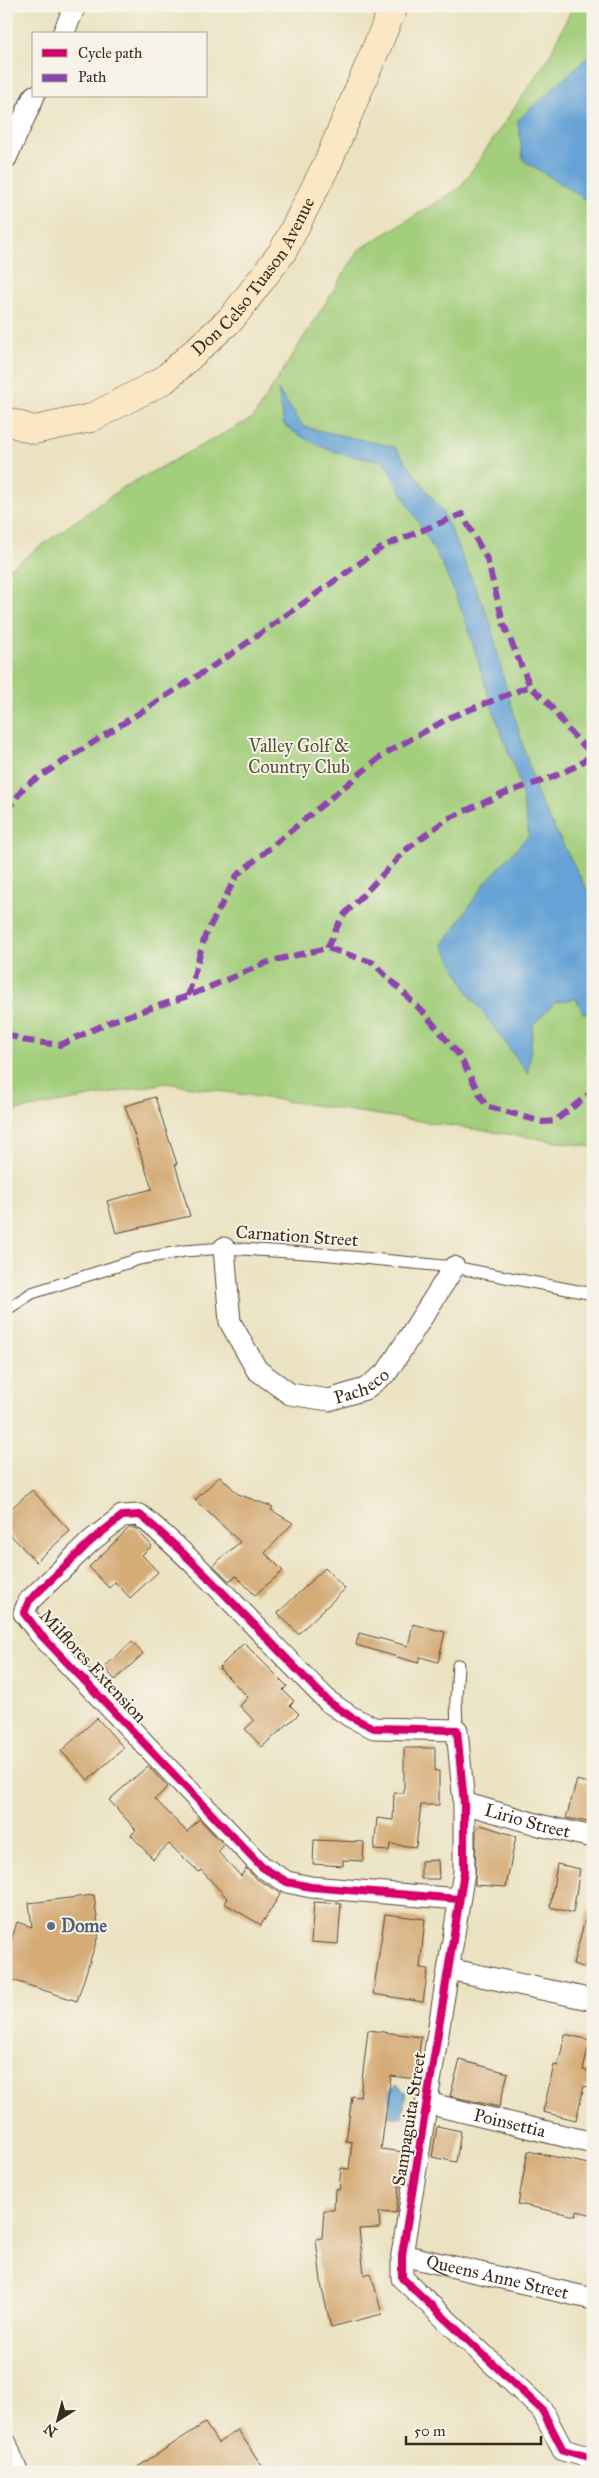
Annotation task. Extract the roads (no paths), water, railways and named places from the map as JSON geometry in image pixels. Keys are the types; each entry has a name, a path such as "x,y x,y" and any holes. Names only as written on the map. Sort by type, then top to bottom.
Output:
{"street":[{"path":"64,32 75,6"},
{"name":"Don Celso Tuason Avenue","path":"6,421 34,430 91,418 164,380 232,318 283,251 328,162 394,6"},
{"path":"6,158 33,98"},
{"name":"Pacheco","path":"224,1248 230,1322 257,1370 290,1394 329,1400 365,1389 387,1372 454,1266"},
{"name":"Milflores Extension","path":"458,1730 374,1728 351,1717 329,1702 213,1583 162,1533 140,1515 122,1516 91,1541 29,1601 24,1613 47,1641 262,1867 286,1882 311,1887 459,1899"},
{"name":"Sampaguita Street","path":"458,1730 464,1803 464,1872 402,2255 402,2278 542,2410 563,2450 593,2458"},
{"name":"Lirio Street","path":"464,1803 543,1826 593,1837"},
{"path":"449,1969 593,2000"},
{"name":"Poinsettia","path":"427,2103 593,2143"},
{"name":"Queens Anne Street","path":"402,2255 593,2299"},
{"path":"6,2443 17,2472"}],"lane":[{"name":"Carnation Street","path":"6,1310 32,1293 139,1259 224,1248 321,1254 454,1266 593,1294"},
{"path":"458,1665 456,1700 458,1730"}],"water":[{"path":"593,48 593,204 523,160 518,120 589,56"},
{"path":"278,390 304,427 395,447 443,513 490,621 503,676 538,797 593,901 593,1010 584,1014 576,999 555,1002 533,1025 528,1074 469,994 443,945 485,883 529,835 520,784 491,704 465,618 442,564 384,461 344,454 320,446 297,434 284,425"},
{"path":"397,2085 406,2093 402,2117 389,2117 391,2105 389,2091"}],"place":[{"name":"Dome","path":"51,1926"}],"park label":[{"name":"Valley Golf & Country Club","path":"299,756"}]}
